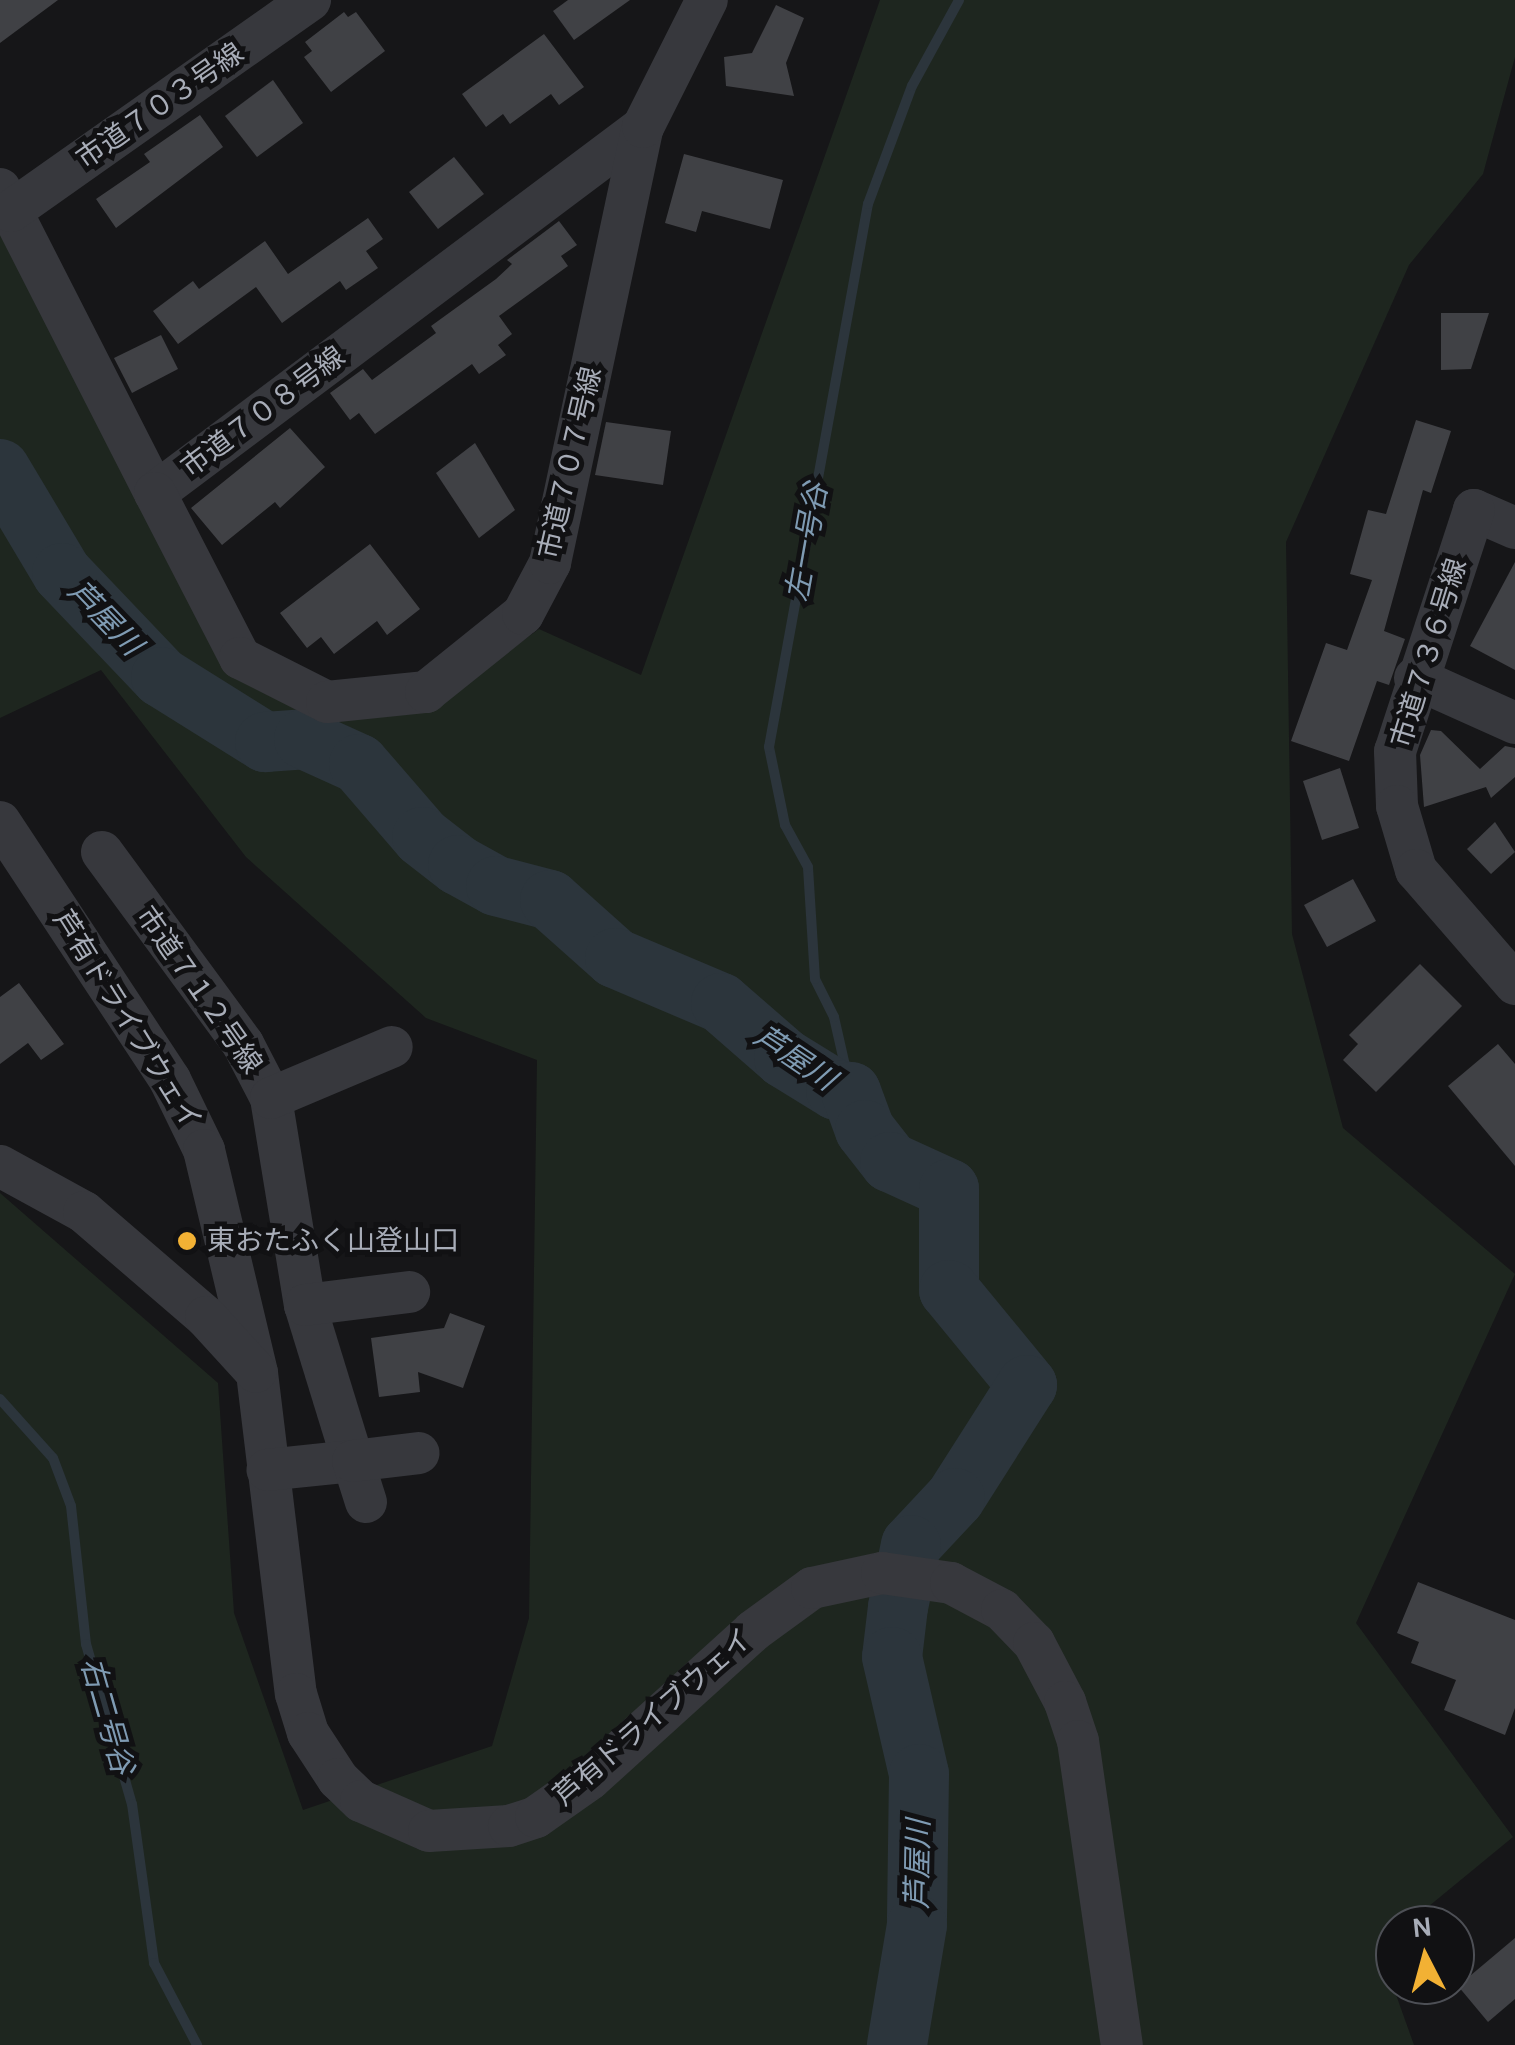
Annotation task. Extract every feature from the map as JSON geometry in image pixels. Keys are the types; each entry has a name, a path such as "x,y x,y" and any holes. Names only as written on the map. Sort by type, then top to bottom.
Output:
{"street":[{"name":"市道７０３号線","path":"6,200 310,0"},
{"name":"市道７０７号線","path":"155,493 240,658 327,702 426,692 523,614 550,563 644,127 706,0"},
{"name":"市道７０８号線","path":"6,200 155,493 644,127"},
{"name":"市道７３６号線","path":"1515,528 1474,510 1415,678 1395,750 1398,806 1416,870 1515,984"},
{"path":"1415,678 1515,723"},
{"name":"芦有ドライブウェイ","path":"0,822 196,1130 223,1214 256,1372 288,1655 308,1733 361,1800 429,1831 472,1833 536,1817 590,1778 778,1610 812,1588 882,1573 951,1584 1002,1610 1049,1667 1078,1741 1122,2045"},
{"name":"市道７１２号線","path":"102,852 243,1044 271,1098 305,1305 366,1502"},
{"path":"271,1098 392,1047"},
{"path":"0,1166 84,1212 206,1317 256,1372"},
{"path":"305,1305 409,1292"},
{"path":"267,1470 419,1453"}],"shaded area":[{"path":"880,0 1515,0 1515,57 1483,174 1409,265 1286,542 1292,934 1343,1128 1515,1274 1356,1623 1513,1837 1430,1905 1375,1905 1375,2005 1400,2005 1414,2045 0,2045 0,1193 218,1383 234,1613 303,1810 492,1746 529,1618 537,1060 426,1018 246,857 101,670 0,718 0,224 234,671 430,708 539,629 641,675"}],"building":[{"path":"0,0 58,0 0,43"},
{"path":"568,0 630,0 574,40 553,11"},
{"path":"776,5 804,18 786,63 794,96 726,86 724,57 752,53"},
{"path":"344,12 348,17 356,12 385,51 331,92 304,57 312,51 305,42"},
{"path":"544,34 584,87 559,105 551,94 510,124 503,114 486,127 462,94"},
{"path":"273,80 303,123 257,157 225,116"},
{"path":"200,115 223,147 116,228 96,199 150,162 144,154"},
{"path":"684,154 783,180 770,229 702,211 696,232 665,223"},
{"path":"454,157 484,194 438,229 409,192"},
{"path":"368,218 383,239 366,251 378,268 346,290 340,281 282,323 256,287 178,344 153,311 193,281 199,289 265,241 288,274"},
{"path":"559,221 577,245 561,256 568,266 499,316 512,334 498,345 506,355 479,374 472,364 375,434 359,413 350,420 330,393 363,369 372,380 436,333 431,326 496,279 512,264 507,260"},
{"path":"1441,313 1489,313 1471,369 1441,370"},
{"path":"161,335 178,369 132,393 114,358"},
{"path":"1416,420 1451,431 1431,493 1423,490 1384,631 1405,639 1389,685 1377,681 1349,761 1291,741 1326,643 1347,650 1372,580 1350,574 1368,510 1386,514"},
{"path":"606,422 671,431 663,485 595,475"},
{"path":"290,428 325,467 280,508 275,502 222,545 191,508"},
{"path":"475,443 515,510 479,538 436,473"},
{"path":"370,544 420,609 387,635 377,621 334,654 321,637 307,648 280,613"},
{"path":"1515,562 1515,670 1470,646"},
{"path":"1431,730 1441,731 1480,769 1505,746 1515,748 1515,777 1491,798 1486,787 1424,807 1420,755"},
{"path":"1340,768 1359,828 1322,840 1303,781"},
{"path":"1495,822 1515,852 1491,874 1467,849"},
{"path":"1353,879 1376,921 1327,947 1304,905"},
{"path":"1420,964 1462,1006 1376,1092 1343,1060 1358,1044 1349,1035"},
{"path":"19,983 64,1044 41,1060 28,1043 0,1064 0,997"},
{"path":"1498,1044 1515,1064 1515,1166 1448,1086"},
{"path":"450,1313 485,1326 463,1388 418,1372 420,1392 379,1397 371,1338 444,1328"},
{"path":"1418,1582 1515,1620 1515,1708 1505,1735 1444,1710 1456,1680 1411,1663 1419,1642 1397,1633"},
{"path":"1515,1938 1515,1999 1488,2022 1474,2005 1475,1972"}],"waterway":[{"name":"左一号谷","path":"851,1092 834,1017 815,979 808,867 785,825 769,747 868,204 912,86 959,0"},
{"name":"芦屋川","path":"0,469 62,573 161,677 265,742 304,739 359,764 422,837 458,865 496,886 550,900 615,958 721,1003 784,1058 836,1090 851,1092 865,1130 890,1162 949,1189 949,1290 1027,1385 955,1498 911,1545 898,1607 892,1657 919,1774 917,1925 897,2045"},
{"name":"右二号谷","path":"0,1399 53,1458 71,1506 86,1644 132,1804 154,1963 197,2045"}],"place":[{"name":"東おたふく山登山口","path":"187,1241"}]}
